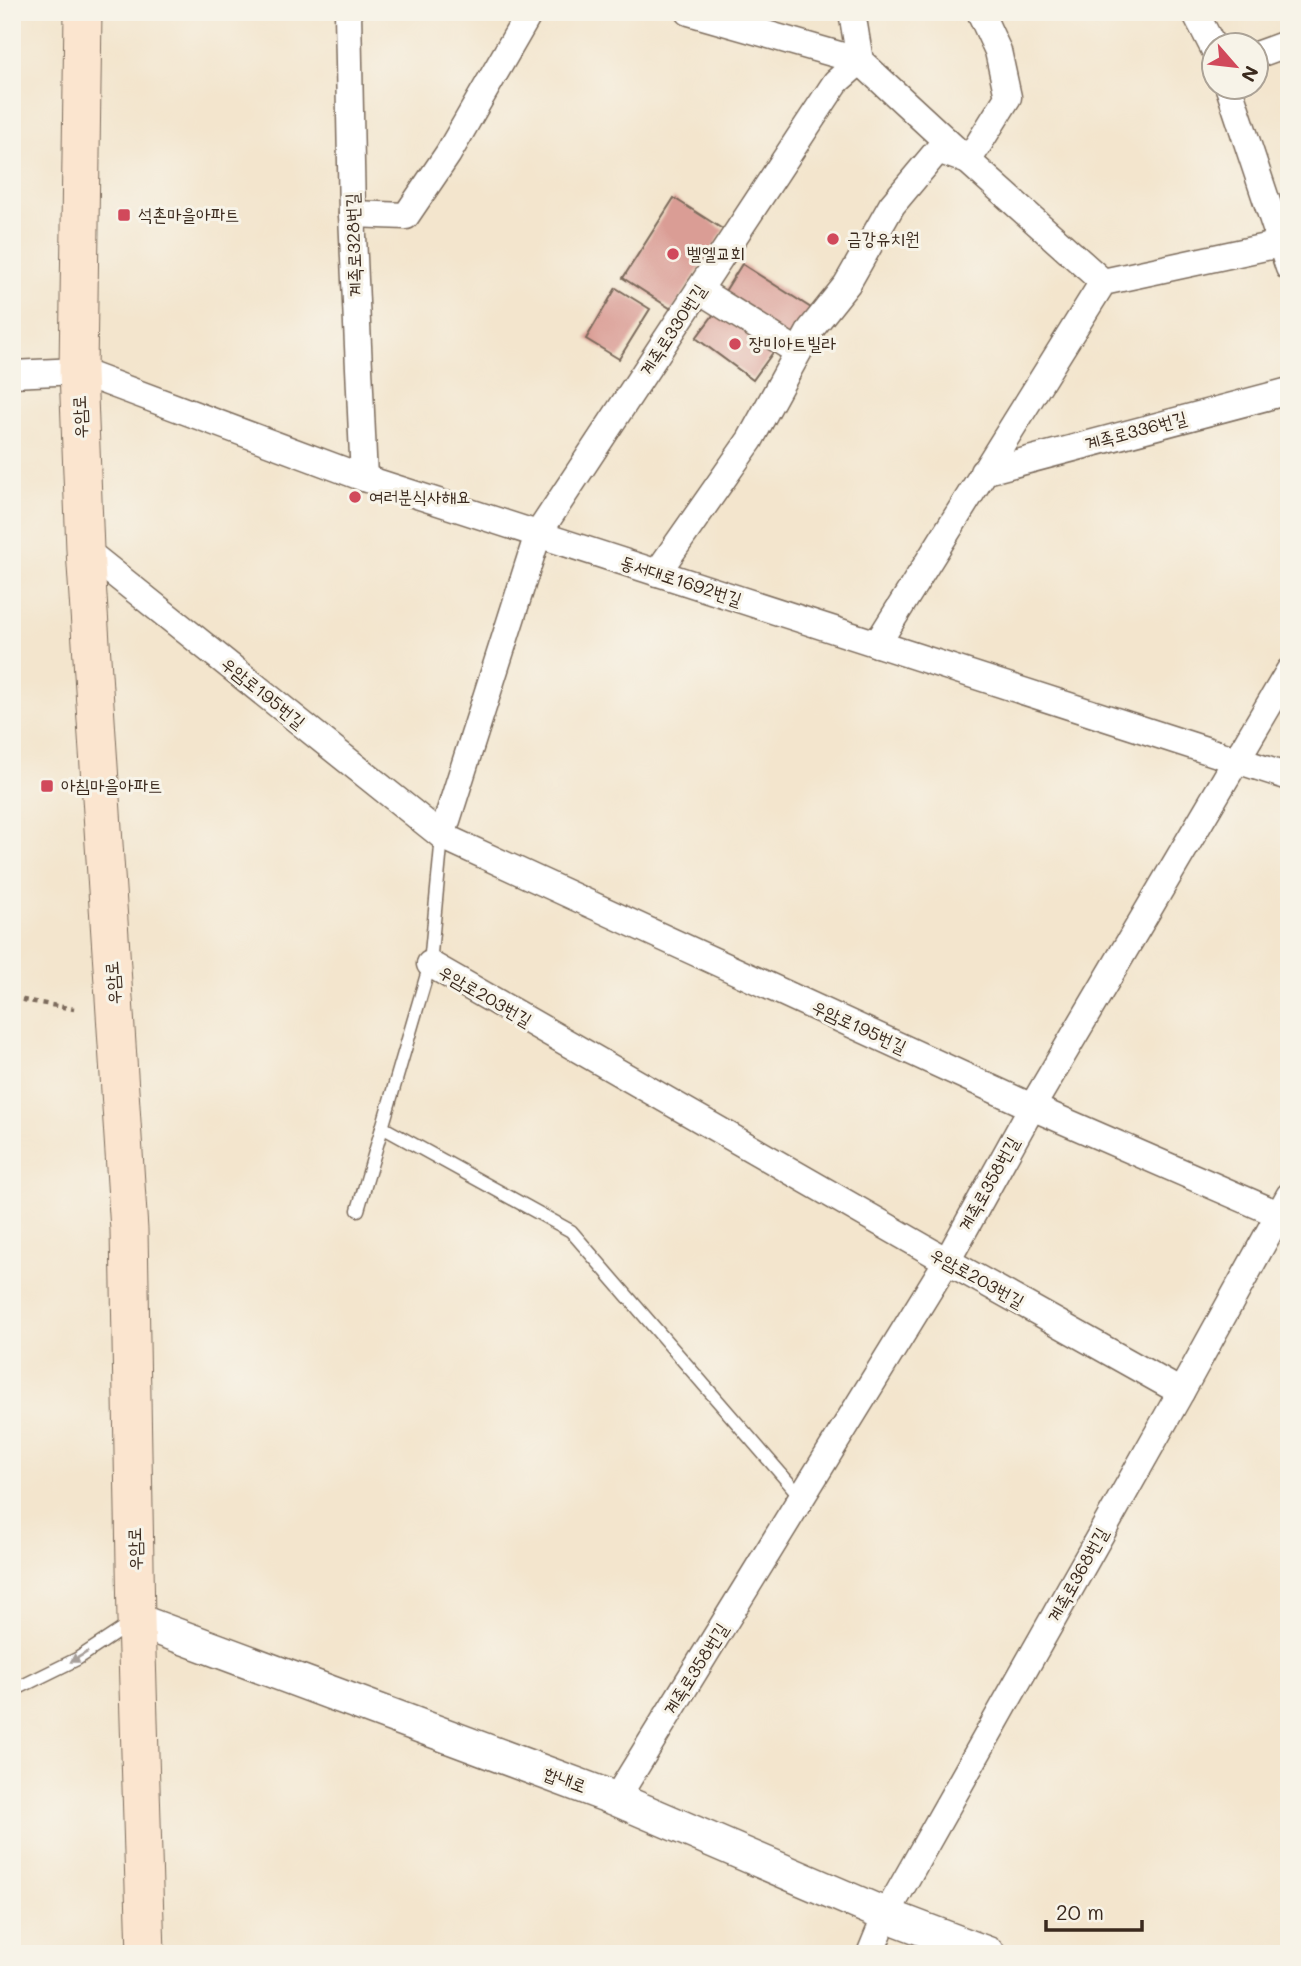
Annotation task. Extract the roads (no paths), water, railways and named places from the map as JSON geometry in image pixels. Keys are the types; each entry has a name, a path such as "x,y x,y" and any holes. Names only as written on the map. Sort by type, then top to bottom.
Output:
{"main road":[{"name":"우암로","path":"83,12 78,371 85,550 129,1230 136,1620 146,1954"}],"street":[{"name":"계족로328번길","path":"348,12 352,214 364,478"},
{"path":"352,214 406,216 448,154 530,12"},
{"path":"689,12 860,61 1103,282"},
{"path":"852,12 860,61"},
{"path":"968,161 1008,97 998,51 980,12"},
{"path":"1195,12 1205,32"},
{"path":"1270,50 1289,43"},
{"name":"계족로330번길","path":"538,534 836,82 860,61"},
{"path":"877,644 1103,282 1284,256 1234,102"},
{"path":"657,573 750,440 811,329 847,284 892,205 938,150 968,161"},
{"path":"699,290 798,352"},
{"path":"12,374 78,371"},
{"name":"동서대로1692번길","path":"78,371 364,478 1289,777"},
{"name":"계족로336번길","path":"983,472 1289,391"},
{"path":"442,835 538,534"},
{"name":"우암로195번길","path":"85,550 442,835 1032,1107 1283,1205"},
{"name":"계족로358번길","path":"615,1799 947,1261 1032,1107 1289,671"},
{"name":"우암로203번길","path":"429,964 1181,1392"},
{"name":"계족로368번길","path":"870,1954 886,1915 1181,1392 1283,1205"},
{"name":"합내로","path":"136,1620 615,1799 886,1915 989,1954"}],"lane":[{"path":"429,964 442,835"},
{"name":"우암로203번길","path":"382,1126 429,964"},
{"path":"358,1210 382,1126 571,1231 801,1497"},
{"path":"12,1690 77,1659 136,1620"}],"place":[{"name":"석촌마을아파트","path":"124,215"},
{"name":"금강유치원","path":"833,239"},
{"name":"벨엘교회","path":"673,254"},
{"name":"장미아트빌라","path":"735,344"},
{"name":"여러분식사해요","path":"355,497"},
{"name":"아침마을아파트","path":"47,786"}]}
